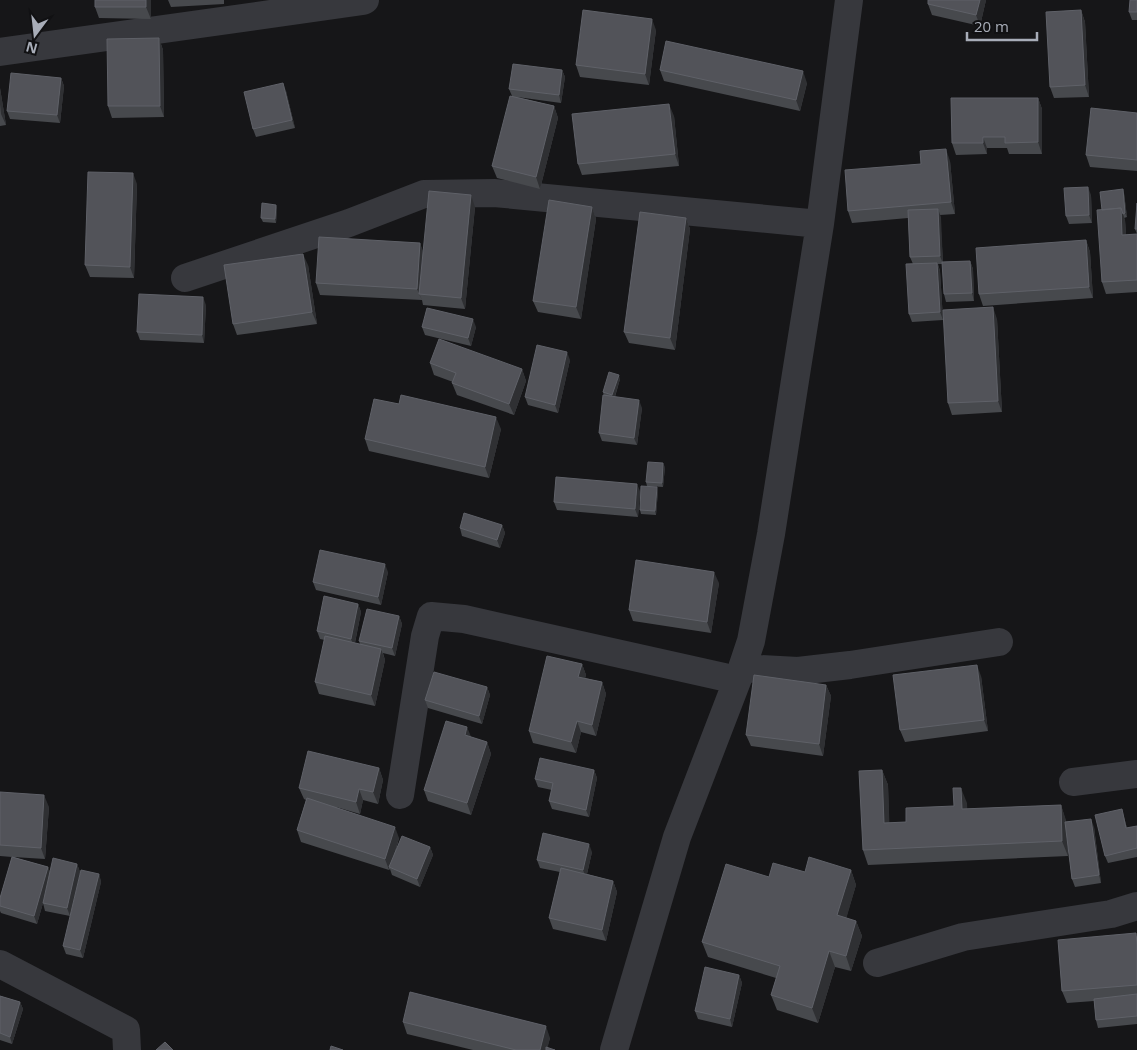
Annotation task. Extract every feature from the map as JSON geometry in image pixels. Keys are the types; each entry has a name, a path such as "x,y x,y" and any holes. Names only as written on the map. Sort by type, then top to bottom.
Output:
{"street":[{"path":"0,52 366,0"},
{"path":"614,1050 677,836 751,641 771,534 820,224 849,0"},
{"path":"185,278 349,223 424,194 494,193 820,224"},
{"path":"400,795 425,636 431,616 464,619 740,674 798,671 850,665 999,642"},
{"path":"1073,782 1137,774"},
{"path":"878,963 963,937 1111,914 1137,906"},
{"path":"0,964 126,1030 127,1050"}],"building":[{"path":"95,0 146,0 146,7 95,7"},
{"path":"928,0 980,0 976,15 928,4"},
{"path":"1130,0 1137,0 1137,12 1129,12"},
{"path":"583,10 652,19 645,74 576,65"},
{"path":"1081,10 1085,85 1050,87 1046,12"},
{"path":"159,38 160,106 108,106 107,39"},
{"path":"666,41 803,71 796,100 660,70"},
{"path":"513,64 562,70 559,95 509,89"},
{"path":"11,73 61,78 57,115 7,111"},
{"path":"283,83 292,120 253,129 244,92"},
{"path":"510,96 554,106 536,177 492,166"},
{"path":"951,98 1038,98 1038,142 1005,143 1005,137 983,137 983,143 952,143"},
{"path":"669,104 675,154 578,164 572,114"},
{"path":"1091,108 1137,113 1137,160 1086,155"},
{"path":"946,149 951,202 848,211 845,170 921,164 920,151"},
{"path":"88,172 133,173 130,267 85,265"},
{"path":"1088,187 1089,215 1066,216 1064,188"},
{"path":"1123,189 1125,213 1123,214 1121,208 1102,210 1100,192"},
{"path":"429,191 471,195 461,298 419,294"},
{"path":"549,200 592,207 576,307 533,301"},
{"path":"262,203 276,205 275,219 261,218"},
{"path":"1137,203 1137,229 1135,229"},
{"path":"1121,208 1122,235 1137,234 1137,280 1102,282 1097,210"},
{"path":"938,209 940,256 910,257 908,210"},
{"path":"640,212 686,218 670,338 624,332"},
{"path":"319,237 420,243 417,289 316,283"},
{"path":"1086,240 1089,287 979,294 976,248"},
{"path":"303,254 312,312 233,324 224,265"},
{"path":"970,261 972,293 944,294 942,262"},
{"path":"937,263 940,312 909,314 906,264"},
{"path":"139,294 203,297 202,335 137,332"},
{"path":"993,307 998,401 948,403 943,310"},
{"path":"427,308 473,319 468,338 422,327"},
{"path":"439,339 522,369 509,404 452,383 456,373 430,363"},
{"path":"537,345 567,352 555,405 525,397"},
{"path":"609,372 619,375 612,395 603,392"},
{"path":"401,395 496,417 485,467 365,439 374,399 399,404"},
{"path":"603,395 639,400 634,438 599,433"},
{"path":"648,462 663,463 662,483 646,482"},
{"path":"556,477 637,484 635,509 554,502"},
{"path":"641,486 657,487 655,511 640,510"},
{"path":"464,513 502,525 497,540 460,528"},
{"path":"320,550 385,564 378,597 313,582"},
{"path":"636,560 714,572 707,622 629,610"},
{"path":"324,596 358,604 351,639 317,631"},
{"path":"367,609 399,616 392,648 359,641"},
{"path":"325,636 381,649 371,695 315,682"},
{"path":"547,656 582,664 578,677 602,682 592,725 577,721 571,742 529,731"},
{"path":"977,665 984,720 900,730 893,675"},
{"path":"434,672 487,687 479,716 425,700"},
{"path":"754,675 826,685 819,744 746,735"},
{"path":"446,721 467,727 465,735 487,742 467,803 424,790"},
{"path":"308,751 379,768 373,792 359,789 356,802 299,788"},
{"path":"540,758 594,770 586,810 549,801 553,783 535,779"},
{"path":"882,770 884,823 906,822 906,808 954,806 953,788 961,788 962,809 1061,805 1062,841 863,850 859,771"},
{"path":"0,792 44,795 41,848 0,845"},
{"path":"307,798 395,827 385,859 297,830"},
{"path":"1122,809 1126,828 1137,826 1137,848 1105,856 1095,815"},
{"path":"1091,819 1099,875 1072,879 1065,822"},
{"path":"543,833 589,844 583,870 537,860"},
{"path":"402,836 430,847 417,879 389,867"},
{"path":"12,857 48,867 34,916 0,906 0,898"},
{"path":"809,857 851,870 837,915 856,921 846,956 829,951 812,1008 771,995 780,966 702,942 726,864 769,877 773,863 805,872"},
{"path":"53,858 77,864 67,908 43,903"},
{"path":"561,868 613,881 602,930 549,918"},
{"path":"81,870 99,874 80,950 63,946"},
{"path":"1136,933 1137,985 1062,991 1058,940"},
{"path":"705,967 739,975 730,1019 695,1011"},
{"path":"410,992 546,1026 540,1050 516,1050 403,1022"},
{"path":"1137,994 1137,1016 1096,1020 1094,999"},
{"path":"0,996 20,1002 10,1037 0,1033"},
{"path":"165,1042 173,1050 156,1050"},
{"path":"331,1046 343,1050 330,1050"}]}
